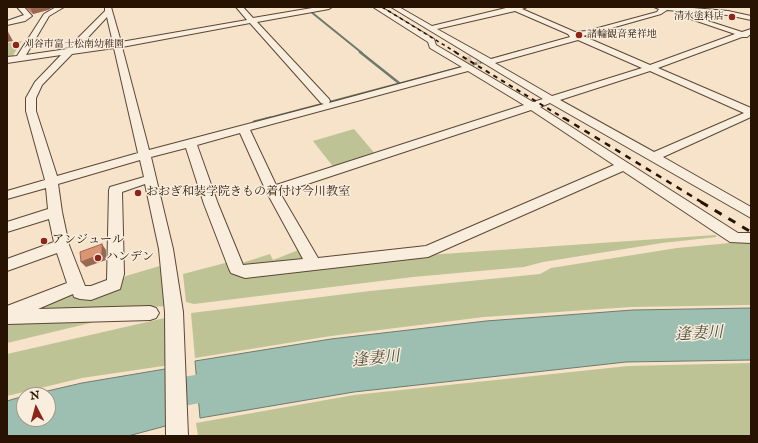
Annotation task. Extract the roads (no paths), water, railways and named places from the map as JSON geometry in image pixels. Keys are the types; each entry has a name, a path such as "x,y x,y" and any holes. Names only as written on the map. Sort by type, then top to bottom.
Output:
{"street":[{"path":"7,23 28,16 20,7"},
{"path":"20,58 46,15 61,7"},
{"path":"239,7 325,101"},
{"path":"7,60 118,45 330,7"},
{"path":"376,7 431,41 434,46 532,106 734,238 751,238"},
{"path":"394,7 550,99 751,213"},
{"path":"431,28 513,8 524,7"},
{"path":"655,7 730,10 751,18"},
{"path":"513,8 579,35 751,112"},
{"path":"484,60 659,13 665,8"},
{"path":"665,8 751,38"},
{"path":"109,9 144,152 149,179 160,218 174,312 177,436"},
{"path":"109,9 72,51 38,84 31,98 31,111 51,178 55,212 62,245 76,286 80,292 91,292 114,284 116,274 115,190 149,179"},
{"path":"272,190 550,99 650,68 751,31"},
{"path":"7,187 51,178 325,101 461,65 466,65"},
{"path":"144,152 243,128 466,65"},
{"path":"654,157 751,112"},
{"path":"243,128 272,190 313,263"},
{"path":"190,142 237,269 244,272 428,251 623,166"},
{"path":"7,195 51,178"},
{"path":"7,227 55,212"},
{"path":"7,265 62,245"},
{"path":"7,315 76,286"},
{"path":"7,315 150,313"}],"water":[{"path":"751,308 751,360 626,362 354,392 200,418 195,361 331,339 486,321 633,310"},
{"path":"171,368 173,424 128,436 7,436 7,401 16,398 16,427 56,427 56,389 82,383"}],"waterway":[{"path":"305,7 362,53"},
{"path":"514,53 520,51"},
{"path":"360,52 399,83"},
{"path":"467,66 518,52"},
{"path":"266,119 459,68"},
{"path":"266,119 270,118"},
{"path":"254,122 266,119"},
{"name":"逢妻川","path":"158,396 226,384"}],"tunnel":[{"path":"462,63 479,59"}],"railway":[{"path":"382,7 457,53"},
{"path":"455,52 565,119"},
{"path":"564,118 703,203"},
{"path":"701,202 751,232"}],"place":[{"name":"清水塗料店","path":"732,17"},
{"name":"諸輪観音発祥地","path":"579,35"},
{"name":"刈谷市富士松南幼稚園","path":"16,45"},
{"name":"おおぎ和装学院きもの着付け今川教室","path":"138,193"},
{"name":"アンジュール","path":"44,241"},
{"name":"ハンデン","path":"98,258"}]}
